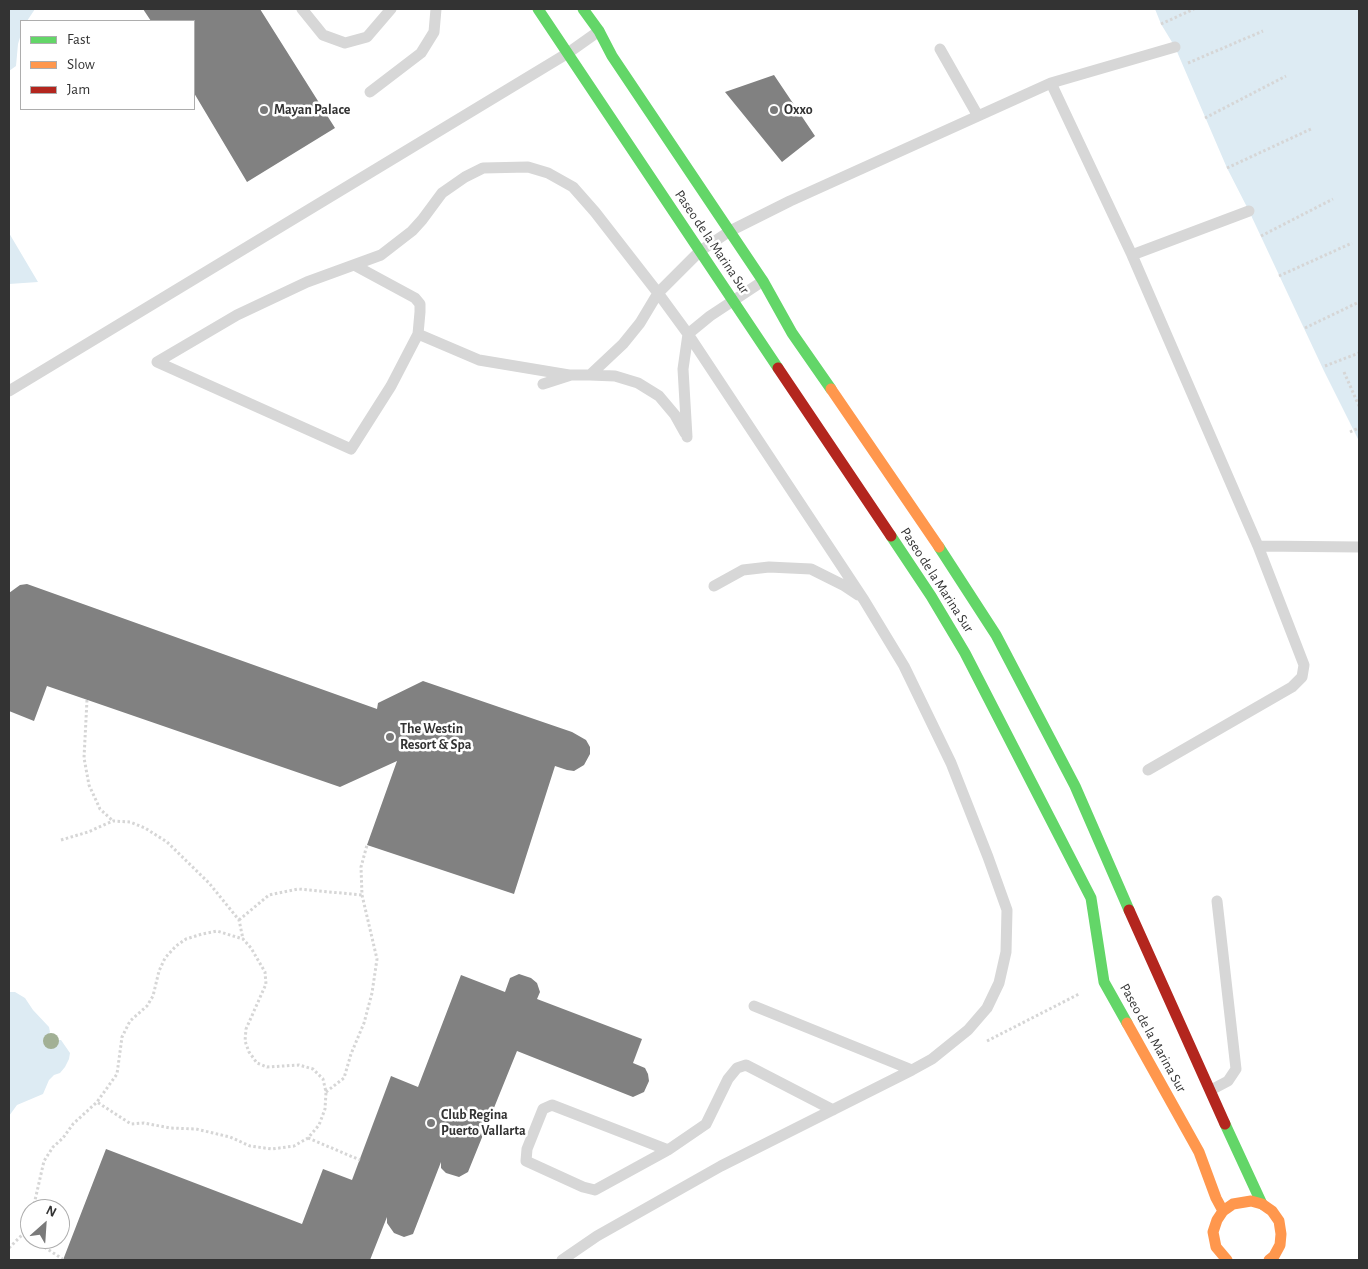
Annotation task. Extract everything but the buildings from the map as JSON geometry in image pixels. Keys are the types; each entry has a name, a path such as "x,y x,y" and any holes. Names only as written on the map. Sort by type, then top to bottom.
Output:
{"street":[{"name":"Paseo de la Marina Sur","path":"538,9 733,300 935,593 969,650 1091,898 1104,982 1199,1152 1216,1198 1223,1211"},
{"name":"Paseo de la Marina Sur","path":"583,9 599,31 612,56 763,281 792,333 956,579 992,637 1075,786 1159,979 1262,1204 1272,1211 1279,1221 1280,1245 1274,1256 1269,1260"},
{"path":"1226,1260 1216,1248 1214,1232 1217,1220 1223,1211 1239,1202 1251,1200 1262,1204"}],"lane":[{"path":"302,9 323,35 345,43 367,37 390,9"},
{"path":"370,92 421,53 434,32 436,9"},
{"path":"9,391 568,53 599,31"},
{"path":"590,375 623,344 640,324 658,292 700,251 730,231 790,201 1051,83 1175,47"},
{"path":"940,49 978,116"},
{"path":"1051,83 1132,255 1258,546 1304,665 1302,677 1292,687 1148,770"},
{"path":"354,266 415,298 420,304 418,334 391,386 351,449 157,362 237,315 307,282 380,255 404,237 422,220 442,193 482,168 528,167 548,173 573,187 658,292 688,334 864,600 904,666 951,763 988,857 1006,910 1006,952 999,983 987,1008 968,1030 932,1059 720,1166 597,1236 562,1260"},
{"path":"1132,255 1249,211"},
{"path":"418,334 479,360 571,375 615,376 638,383 659,396 675,415 687,436 684,370 688,334 733,300 763,281"},
{"path":"543,384 571,375"},
{"path":"1258,546 1359,547"},
{"path":"714,586 742,570 769,567 811,568 843,585 864,600"},
{"path":"1211,1090 1228,1081 1236,1069 1217,901"},
{"path":"754,1006 912,1070"},
{"path":"668,1150 552,1105 543,1109 527,1149 526,1161 583,1187 595,1190 668,1150 706,1124 728,1079 737,1068 746,1066 834,1110"}],"path":[{"path":"1161,24 1194,9"},
{"path":"1183,65 1263,31"},
{"path":"1205,118 1286,76"},
{"path":"1227,168 1311,129"},
{"path":"1261,236 1333,199"},
{"path":"1279,276 1352,243"},
{"path":"1305,328 1359,302"},
{"path":"1325,366 1359,353"},
{"path":"1344,372 1359,406"},
{"path":"1350,432 1359,428"},
{"path":"87,700 84,758 89,785 100,809 113,821"},
{"path":"61,840 88,832 113,821 130,822 145,828 167,842 208,883 239,920 243,940"},
{"path":"326,1092 344,1078 351,1054 364,1023 372,993 377,959 362,895 361,867 367,845"},
{"path":"239,920 269,895 298,889 362,895"},
{"path":"35,1199 44,1161 53,1147 63,1138 73,1124 97,1102 117,1074 122,1037 130,1021 147,1006 153,996 159,971 165,958 176,946 186,939 217,932 243,940 251,948 265,972 266,984 246,1029 249,1052 257,1063 267,1067 299,1065 313,1069 323,1079 326,1092 325,1109 320,1125 308,1138 294,1146 272,1150 250,1146 230,1137 196,1129 170,1128 144,1123 131,1124 97,1102"},
{"path":"986,1041 1104,982"},
{"path":"308,1138 360,1160"},
{"path":"9,1248 20,1237"},
{"path":"48,1249 64,1260"}],"shaded area":[{"path":"9,9 35,9 28,20 20,20 20,37 16,66 9,71"},
{"path":"1155,9 1359,9 1359,441 1227,168 1175,47 1161,24"},
{"path":"9,233 38,282 9,284"},
{"path":"15,992 25,998 49,1027 50,1032 44,1040 46,1046 53,1047 57,1044 57,1040 61,1040 70,1053 65,1067 60,1073 54,1075 49,1080 43,1094 17,1105 9,1116 9,993"}],"traffic: fast":[{"path":"538,9 778,368"},
{"path":"583,9 599,31 612,56 763,281 792,333 831,389"},
{"path":"891,536 931,596 965,653 1091,898 1104,982 1127,1023"},
{"path":"939,547 996,635 1075,786 1129,910"},
{"path":"1225,1124 1262,1204"}],"traffic: slow":[{"path":"831,389 939,547"},
{"path":"1127,1023 1199,1152 1216,1198 1223,1211"},
{"path":"1227,1260 1216,1247 1213,1232 1217,1220 1223,1211 1233,1204 1251,1201 1262,1204 1272,1211 1279,1221 1280,1245 1274,1256 1269,1260"}],"traffic: jam":[{"path":"778,368 891,536"},
{"path":"1129,910 1225,1124"}],"place":[{"name":"Mayan Palace","path":"264,110"},
{"name":"Oxxo","path":"774,110"},
{"name":"The Westin Resort & Spa","path":"390,737"},
{"name":"Club Regina Puerto Vallarta","path":"431,1123"}]}
